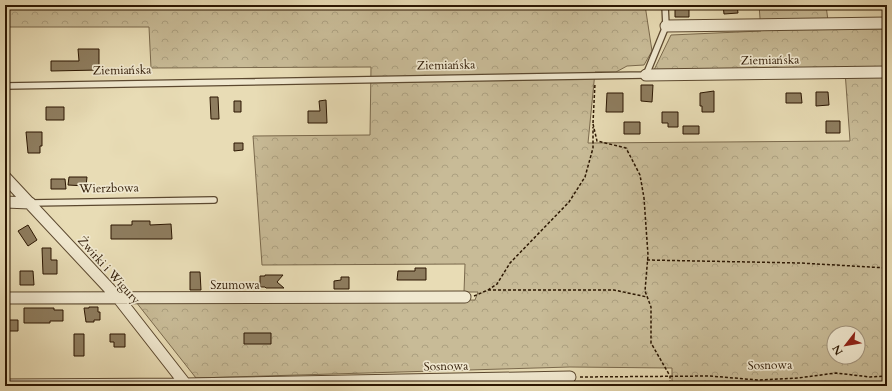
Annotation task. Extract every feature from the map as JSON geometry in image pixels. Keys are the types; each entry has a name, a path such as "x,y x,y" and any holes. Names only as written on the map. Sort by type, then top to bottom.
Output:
{"street":[{"path":"666,26 887,23"},
{"name":"Ziemiańska","path":"646,75 887,72"},
{"name":"Żwirki i Wigury","path":"5,177 30,202 118,298 186,385"},
{"name":"Wierzbowa","path":"5,202 30,202"},
{"name":"Szumowa","path":"5,298 464,297"},
{"name":"Sosnowa","path":"5,385 186,385 570,377"}],"lane":[{"path":"646,75 666,26 665,5"},
{"name":"Ziemiańska","path":"5,86 646,75"},
{"name":"Wierzbowa","path":"30,202 214,200"}],"path":[{"path":"464,297 474,296 497,284 510,263 569,202 585,177 593,148 596,76"},
{"path":"593,124 597,141 626,148 640,175 644,198 647,260 646,291 651,307 651,343 670,376 670,386"},
{"path":"647,260 800,263 887,268"},
{"path":"488,290 614,290 647,297"},
{"name":"Sosnowa","path":"570,377 710,376 758,380 798,378 836,373 870,377 887,376"}],"green space":[{"path":"5,5 645,5 652,51 644,65 627,66 616,72 595,72 588,143 850,141 845,71 654,70 671,35 761,31 759,5 826,5 829,29 887,29 887,386 672,386 672,368 570,367 196,378 136,302 475,300 478,292 464,292 465,264 262,265 253,136 370,135 371,67 151,68 149,27 5,27"}],"building":[{"path":"723,5 737,5 738,13 724,14"},
{"path":"675,6 689,6 689,17 675,17"},
{"path":"78,49 99,49 99,70 51,71 51,61 79,61"},
{"path":"641,85 653,85 652,102 641,101"},
{"path":"714,91 714,112 702,112 702,106 700,106 700,93"},
{"path":"816,92 828,92 829,105 816,106"},
{"path":"607,93 623,93 623,112 606,112"},
{"path":"786,93 801,93 802,103 786,103"},
{"path":"210,97 218,97 219,119 211,119"},
{"path":"326,100 327,123 308,123 308,111 320,111 319,101"},
{"path":"234,101 241,101 241,112 234,112"},
{"path":"46,107 64,107 64,120 46,120"},
{"path":"662,112 678,112 678,127 668,127 668,123 662,123"},
{"path":"826,121 840,121 840,133 826,133"},
{"path":"624,122 640,122 640,134 624,134"},
{"path":"683,126 699,126 699,134 683,134"},
{"path":"26,132 42,132 42,146 40,146 40,153 28,153"},
{"path":"234,143 243,143 243,150 234,151"},
{"path":"69,177 87,177 86,186 68,185"},
{"path":"51,179 65,179 66,189 51,189"},
{"path":"132,221 150,221 150,225 171,224 172,239 111,239 111,225 132,225"},
{"path":"28,225 37,240 28,246 18,231"},
{"path":"42,248 51,248 51,260 57,260 57,274 43,274"},
{"path":"415,268 426,268 426,280 397,280 398,271 415,271"},
{"path":"20,271 33,271 34,285 20,285"},
{"path":"190,272 200,272 201,290 190,290"},
{"path":"283,275 277,282 284,288 260,287 260,276"},
{"path":"341,277 349,277 349,289 334,289 334,281 341,280"},
{"path":"98,307 98,312 100,312 100,320 86,322 84,308"},
{"path":"24,308 54,308 54,310 63,310 63,321 50,321 50,323 24,323"},
{"path":"7,320 18,320 18,331 7,331"},
{"path":"244,333 271,333 271,344 244,344"},
{"path":"74,334 84,334 84,356 74,356"},
{"path":"110,334 125,334 125,347 114,347 114,342 110,342"}]}
